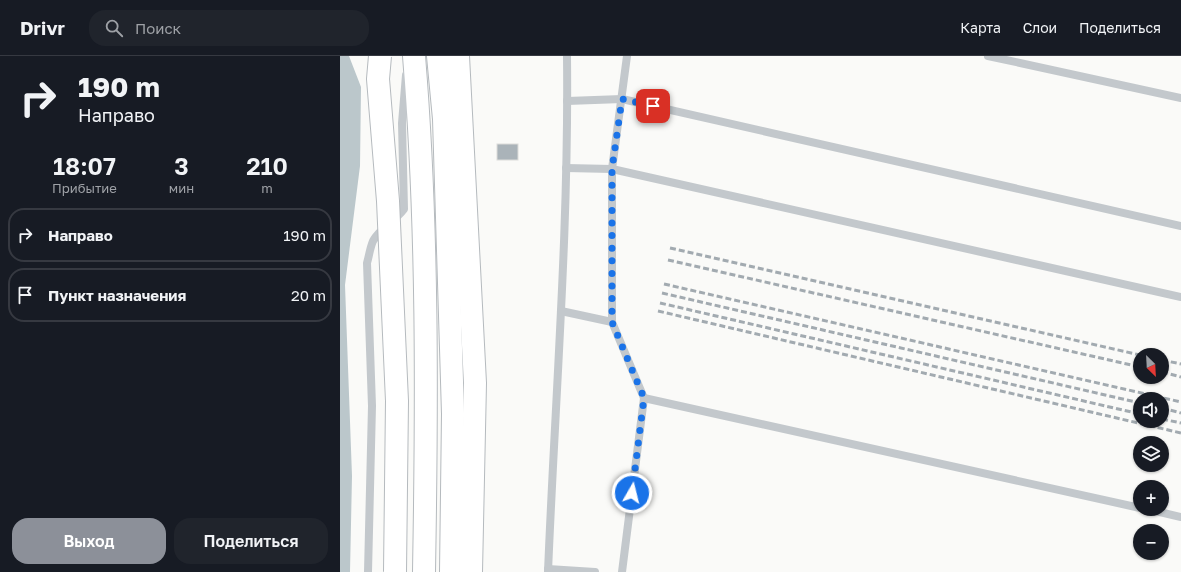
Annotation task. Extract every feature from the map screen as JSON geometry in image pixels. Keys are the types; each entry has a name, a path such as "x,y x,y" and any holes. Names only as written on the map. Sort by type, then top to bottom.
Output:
{"main road":[{"path":"380,56 378,79 388,201 397,401 395,572"},
{"path":"414,56 420,122 427,415 424,572"},
{"path":"438,56 444,119 453,414 451,572"},
{"path":"458,56 475,383 471,572"}],"lane":[{"path":"368,572 372,406 367,263 373,241 382,229 396,220 404,209 402,123 407,56"},
{"path":"567,56 566,168 561,311 548,571 595,572"},
{"path":"622,572 644,398 612,322 612,169 627,56"},
{"path":"988,56 1181,98"},
{"path":"567,101 622,99 1181,226"},
{"path":"566,168 612,169 1181,297"},
{"path":"561,311 612,322"},
{"path":"644,398 1133,506"},
{"path":"1169,514 1181,517"}],"shaded area":[{"path":"340,56 349,56 361,87 360,166 345,285 352,476 350,572 340,572"}],"building":[{"path":"497,144 518,144 518,160 497,160"}],"railway":[{"path":"670,248 1133,353"},
{"path":"668,260 1133,365"},
{"path":"664,284 1181,402"},
{"path":"662,293 1133,401"},
{"path":"660,303 1133,412"},
{"path":"658,311 1181,433"},
{"path":"1169,361 1181,364"},
{"path":"1169,374 1181,377"},
{"path":"1169,410 1181,413"},
{"path":"1169,420 1181,423"}],"route":[{"path":"632,493 644,398 612,322 612,169 622,99 653,106"}]}
